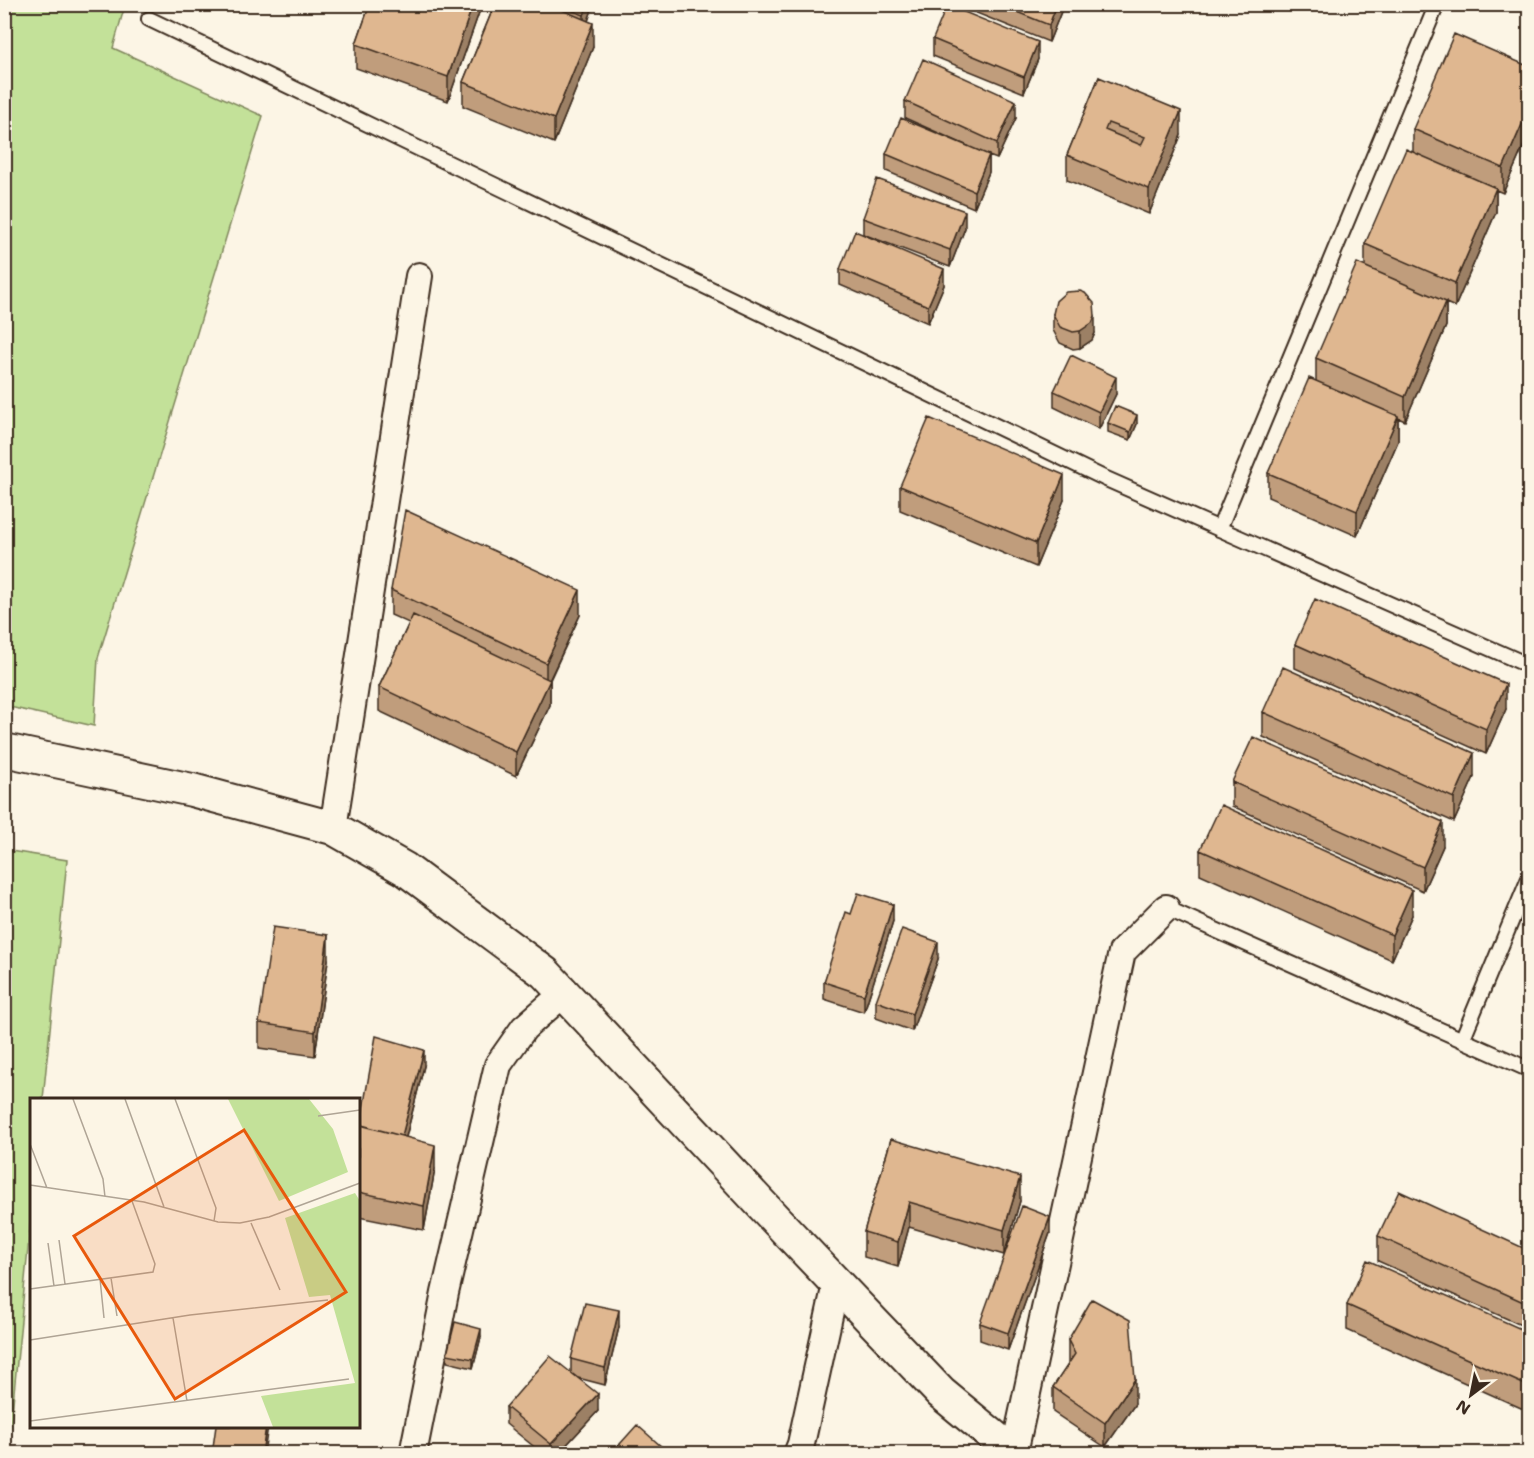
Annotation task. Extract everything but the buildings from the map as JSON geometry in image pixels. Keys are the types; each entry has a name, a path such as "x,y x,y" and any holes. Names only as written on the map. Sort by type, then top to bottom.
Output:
{"street":[{"path":"333,828 419,276"},
{"path":"4,750 192,790 333,828 405,868 545,973 941,1393 1014,1453 1122,952 1166,908"},
{"path":"413,1454 445,1293 498,1065 524,1028 564,993"},
{"path":"797,1454 836,1284"}],"lane":[{"path":"1219,529 1437,4"},
{"path":"149,19 1093,473 1530,666"},
{"path":"1462,1040 1530,876"},
{"path":"1166,908 1530,1070"}],"green space":[{"path":"5,4 125,5 113,48 263,116 98,658 94,726 5,706"},
{"path":"4,850 67,860 43,1098 30,1098 30,1228 8,1454 4,1453"}]}
